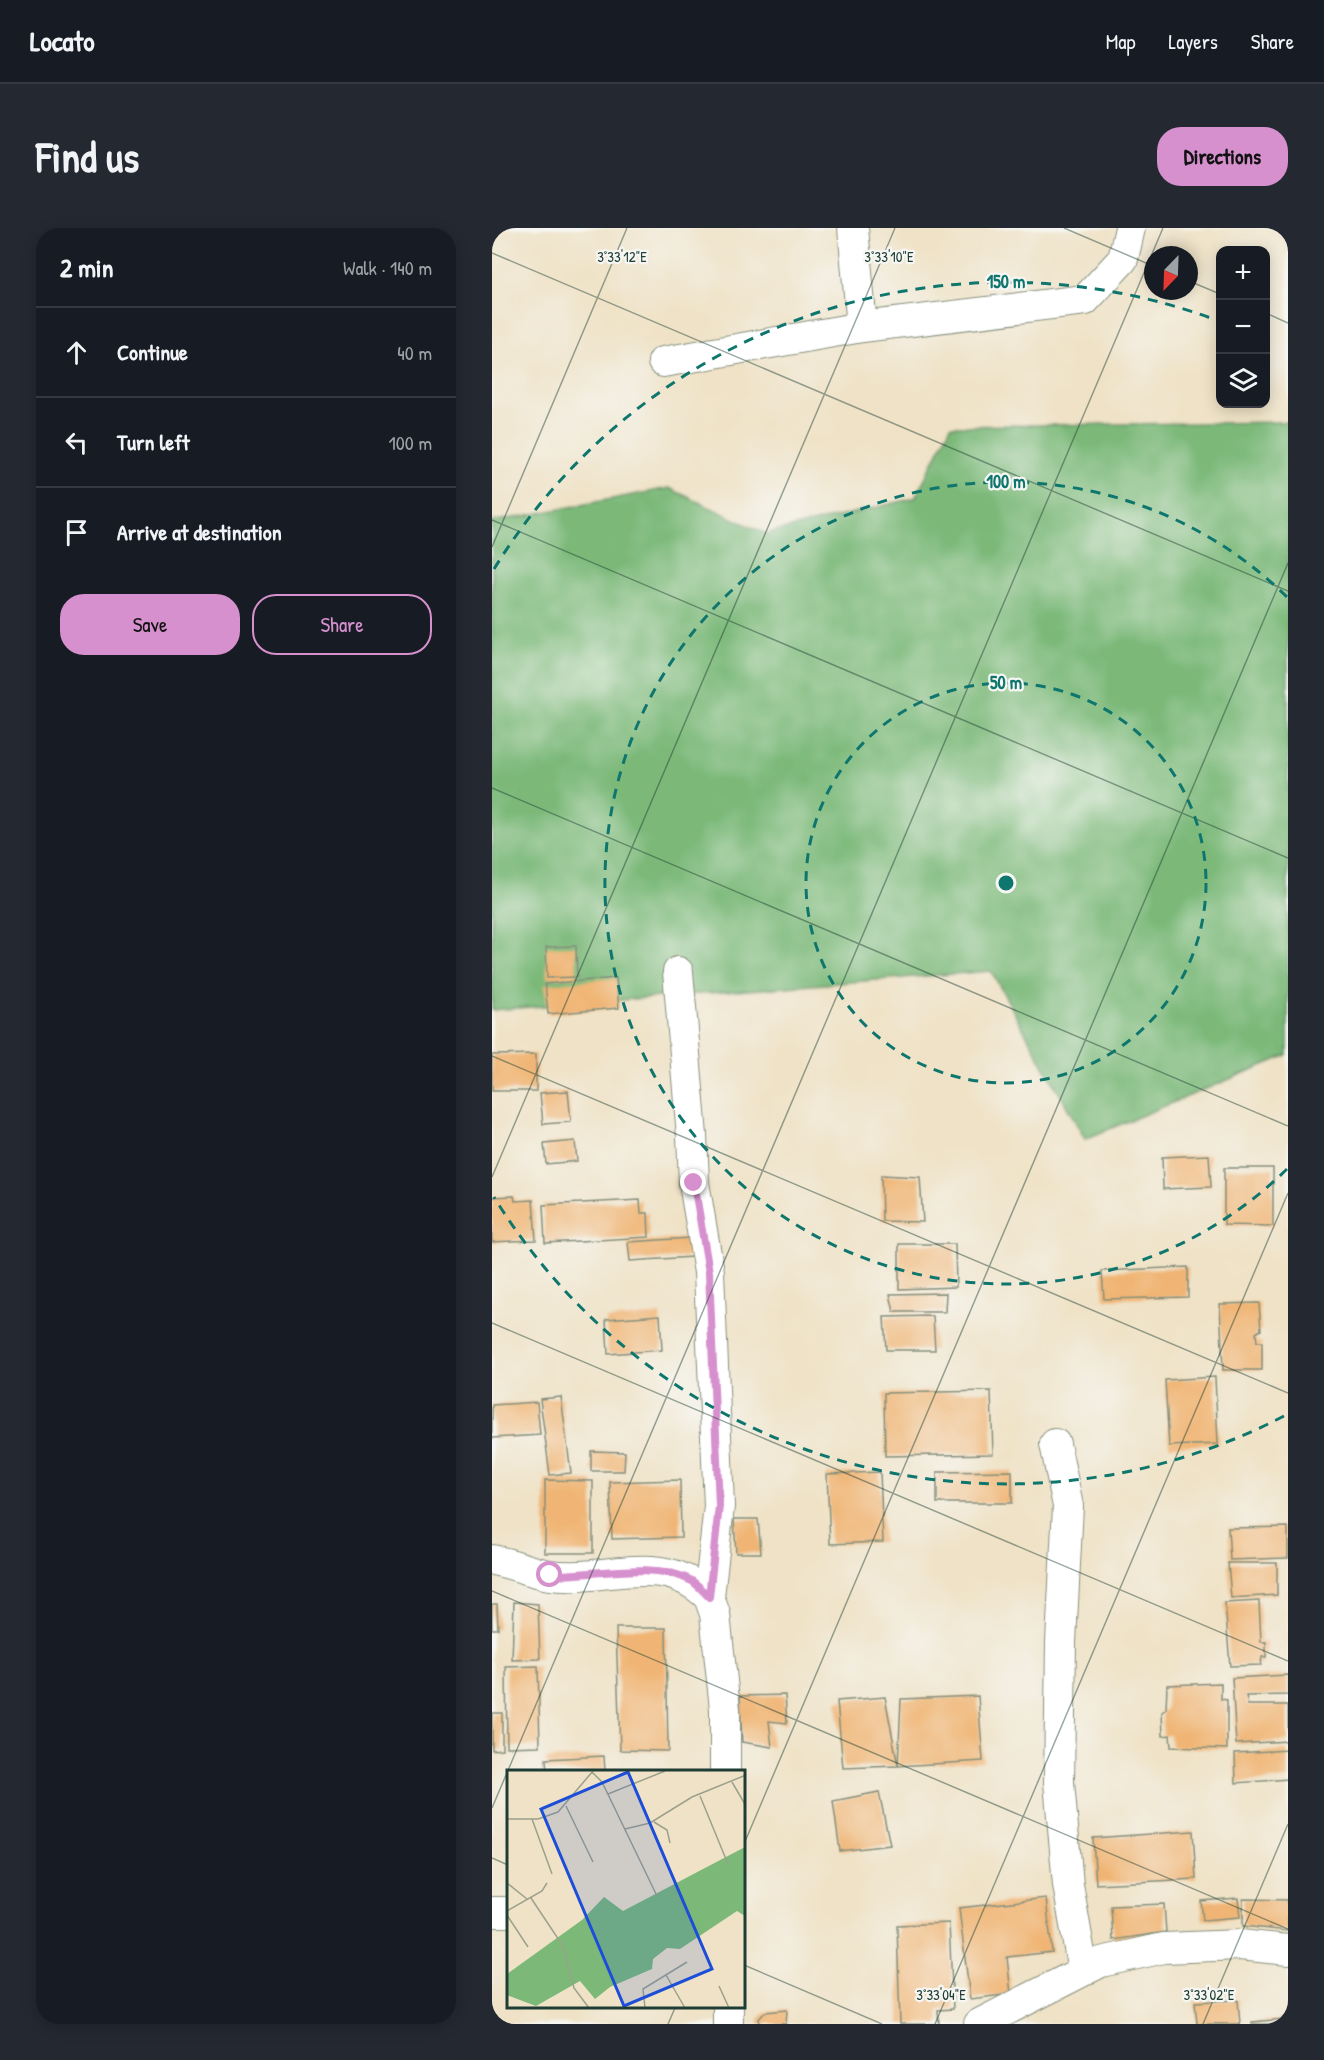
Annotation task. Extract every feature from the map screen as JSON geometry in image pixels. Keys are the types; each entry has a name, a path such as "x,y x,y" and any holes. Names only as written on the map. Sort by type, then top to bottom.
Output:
{"street":[{"path":"853,228 862,327"},
{"path":"663,362 862,327 1085,300 1123,259 1130,228"},
{"path":"678,972 694,1183 709,1272 714,1367 719,1506 709,1597"},
{"path":"1055,1444 1068,1506 1061,1642 1059,1782 1068,1885 1083,1971"},
{"path":"492,1560 514,1563 550,1575 620,1571 671,1573 694,1582 709,1597 715,1614 725,1709 725,1770"},
{"path":"979,2024 1101,1962 1164,1948 1240,1945 1288,1950"}],"green space":[{"path":"1288,422 1288,1055 1085,1139 991,971 492,1010 492,522 669,488 766,534 915,498 951,426"}],"building":[{"path":"576,946 577,977 547,978 546,947"},
{"path":"616,978 619,1008 548,1014 545,984"},
{"path":"536,1054 536,1091 492,1091 492,1055"},
{"path":"568,1091 571,1122 543,1124 540,1093"},
{"path":"575,1141 577,1161 546,1164 544,1144"},
{"path":"1209,1155 1211,1187 1163,1189 1162,1157"},
{"path":"1224,1168 1273,1168 1273,1226 1224,1225"},
{"path":"881,1175 920,1177 923,1222 882,1221"},
{"path":"514,1196 515,1201 533,1200 536,1240 492,1242 492,1197"},
{"path":"640,1200 641,1213 648,1213 649,1237 545,1243 543,1205"},
{"path":"690,1238 692,1257 630,1261 628,1242"},
{"path":"899,1244 955,1244 956,1287 899,1289"},
{"path":"1188,1267 1188,1297 1104,1299 1102,1271"},
{"path":"946,1293 945,1312 894,1312 890,1294"},
{"path":"1259,1303 1261,1330 1256,1333 1257,1342 1262,1342 1262,1370 1223,1370 1220,1304"},
{"path":"660,1315 662,1350 608,1354 606,1319"},
{"path":"933,1316 935,1350 886,1350 884,1317"},
{"path":"1215,1377 1218,1444 1169,1446 1165,1380"},
{"path":"991,1391 993,1454 885,1456 884,1393"},
{"path":"561,1397 571,1473 550,1475 540,1399"},
{"path":"537,1402 540,1435 492,1438 492,1405"},
{"path":"591,1451 625,1452 624,1471 591,1471"},
{"path":"1012,1471 1012,1503 937,1503 937,1472"},
{"path":"880,1472 883,1542 830,1544 827,1474"},
{"path":"545,1480 593,1481 593,1553 545,1553"},
{"path":"680,1480 681,1537 612,1539 610,1482"},
{"path":"734,1519 758,1519 761,1553 736,1553"},
{"path":"1288,1527 1288,1558 1230,1560 1228,1528"},
{"path":"1228,1563 1277,1563 1277,1595 1231,1598"},
{"path":"1259,1601 1261,1642 1266,1642 1266,1657 1262,1657 1261,1665 1230,1666 1225,1603"},
{"path":"514,1602 538,1604 540,1659 512,1660"},
{"path":"492,1604 497,1604 498,1629 492,1629"},
{"path":"616,1628 666,1628 668,1751 620,1750"},
{"path":"538,1666 540,1746 507,1747 506,1667"},
{"path":"1288,1675 1288,1695 1246,1696 1248,1705 1288,1705 1288,1741 1236,1744 1232,1678"},
{"path":"1221,1683 1221,1699 1227,1700 1227,1749 1171,1747 1170,1735 1163,1736 1162,1712 1166,1709 1167,1685"},
{"path":"785,1695 787,1723 769,1721 772,1747 742,1742 740,1696"},
{"path":"978,1696 983,1761 898,1766 901,1699"},
{"path":"885,1697 898,1766 843,1768 837,1701"},
{"path":"492,1713 502,1713 502,1749 492,1750"},
{"path":"1288,1750 1288,1779 1236,1783 1235,1753"},
{"path":"604,1756 605,1770 547,1770 546,1759"},
{"path":"879,1792 890,1845 840,1851 833,1801"},
{"path":"1193,1831 1196,1879 1096,1884 1093,1838"},
{"path":"1046,1898 1052,1952 1007,1957 1011,1994 970,1999 959,1908"},
{"path":"1238,1898 1240,1917 1203,1920 1201,1901"},
{"path":"1243,1899 1288,1900 1288,1931 1243,1926"},
{"path":"1164,1904 1166,1932 1113,1940 1111,1906"},
{"path":"949,1923 953,2009 938,2010 939,2024 900,2024 897,1925"},
{"path":"1238,2000 1240,2024 1197,2024 1195,2002"},
{"path":"787,2010 786,2024 759,2024 759,2019 765,2012"},
{"path":"1283,2019 1284,2024 1252,2024 1252,2022"}],"route":[{"path":"550,1575 620,1571 671,1573 694,1582 709,1597 719,1506 714,1367 709,1272 694,1183"}]}
